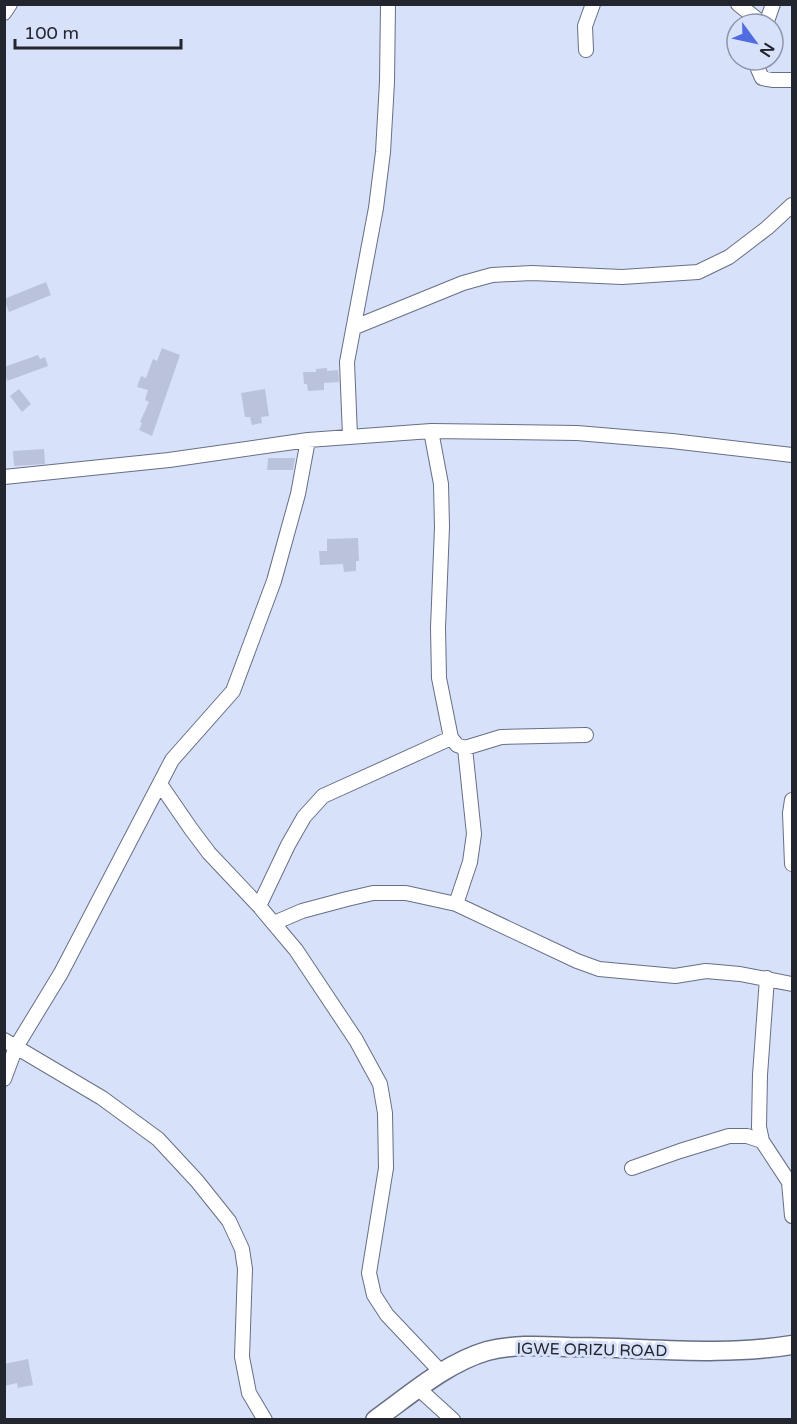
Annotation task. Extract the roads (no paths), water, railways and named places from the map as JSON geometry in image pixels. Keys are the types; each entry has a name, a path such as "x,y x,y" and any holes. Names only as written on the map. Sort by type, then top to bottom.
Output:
{"main road":[{"name":"IGWE ORIZU ROAD","path":"375,1419 454,1364 488,1351 528,1346 702,1352 768,1349 792,1345"}],"street":[{"path":"4,13 10,4"},
{"path":"350,436 347,362 376,208 383,152 388,4"},
{"path":"586,50 585,26 593,4"},
{"path":"759,72 762,78 792,80"},
{"path":"355,327 463,283 492,275 532,273 622,277 699,272 729,257 767,228 792,205"},
{"path":"431,431 441,484 439,678 451,738 457,745 465,748 501,736 586,735"},
{"path":"5,473 169,460 308,440 431,431 577,433 792,455"},
{"path":"4,1079 10,1043 61,973 172,760 233,691 274,581 298,494 308,440"},
{"path":"260,906 288,845 304,817 323,796 451,738"},
{"path":"456,904 470,862 474,834 465,748"},
{"path":"160,784 203,845 260,906 296,950 356,1040 380,1084 385,1113 386,1168 369,1273 374,1295 387,1315 442,1372"},
{"path":"792,800 790,813 792,864"},
{"path":"274,923 316,906 373,893 406,893 456,904 577,961 599,969 675,976 706,971 767,978 792,984"},
{"path":"767,978 759,1075 759,1127 762,1142 789,1182 792,1216"},
{"path":"10,1043 102,1098 158,1139 197,1181 229,1221 242,1250 245,1269 242,1357 249,1393 265,1419"},
{"path":"632,1168 680,1150 729,1136 747,1136 762,1142"},
{"path":"419,1389 453,1419"}]}
